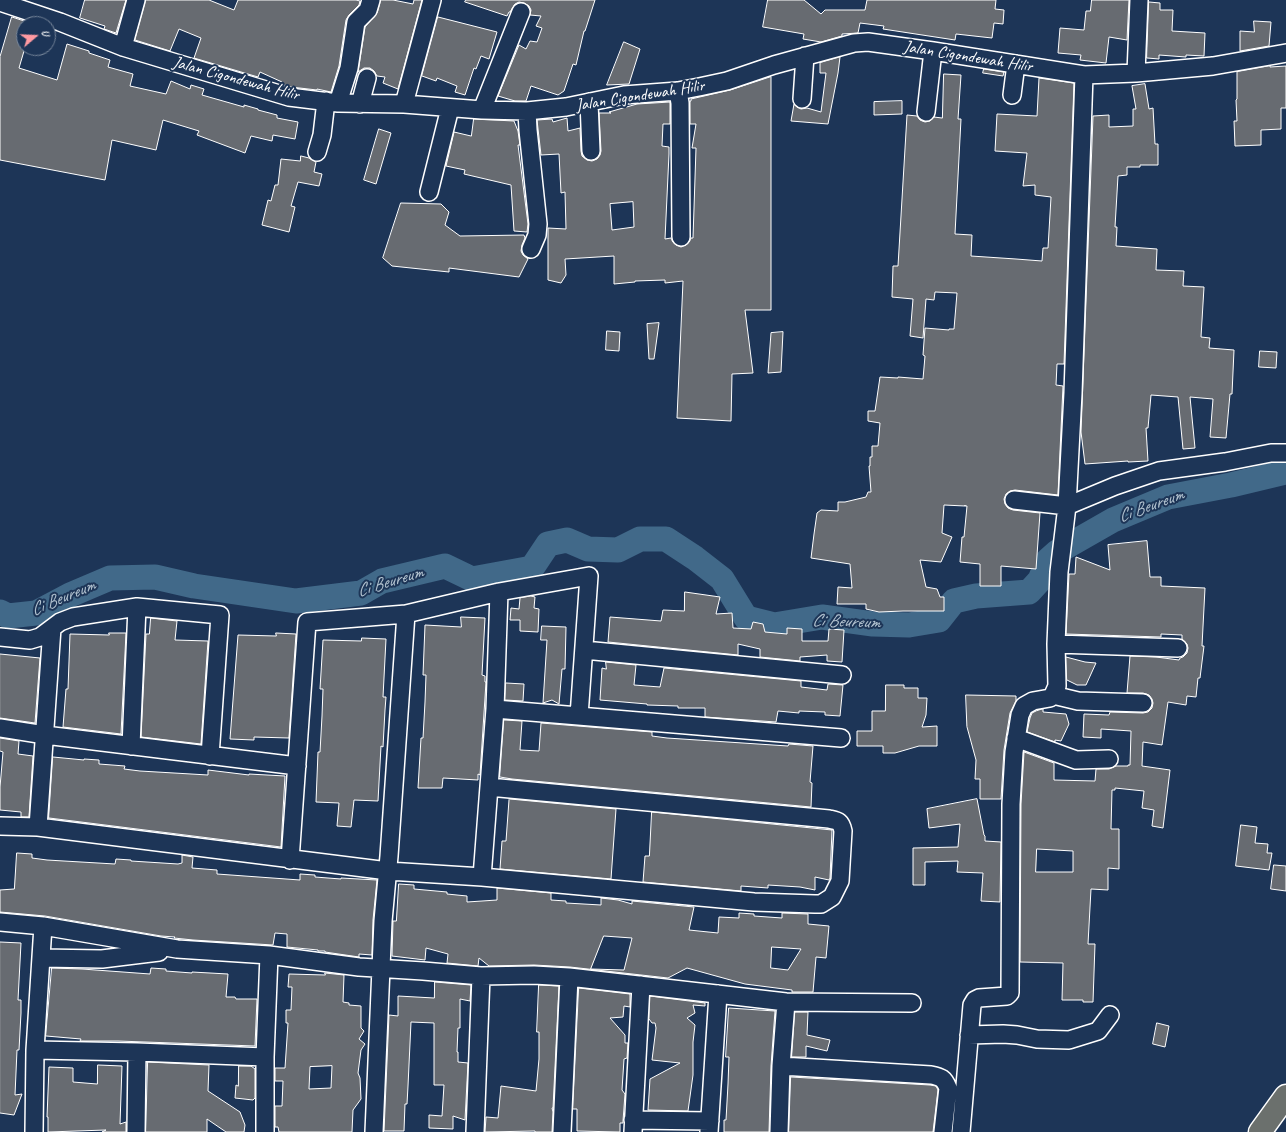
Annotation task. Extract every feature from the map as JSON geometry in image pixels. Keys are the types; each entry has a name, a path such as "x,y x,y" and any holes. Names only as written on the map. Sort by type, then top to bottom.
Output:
{"highway":[{"path":"1260,1132 1286,1096"}],"street":[{"path":"122,48 136,0"},
{"path":"317,152 332,102 349,68 356,22 368,10 371,0"},
{"path":"404,104 432,0"},
{"path":"1136,73 1139,0"},
{"name":"Jalan Cigondewah Hilir","path":"0,2 60,22 122,48 288,97 360,104 404,104 482,110 527,111 566,107 624,95 678,91 727,82 774,64 854,43 868,42 1084,75 1136,73 1213,66 1286,53"},
{"path":"482,110 521,12"},
{"path":"926,112 933,51"},
{"path":"802,99 805,56"},
{"path":"1012,95 1016,64"},
{"path":"962,1132 972,1006 975,1000 979,998 1007,996 1010,993 1011,804 1014,752 1020,715 1024,706 1033,701 1046,700 1053,696 1057,686 1056,644 1059,572 1068,506 1084,75"},
{"path":"360,104 367,78"},
{"path":"678,91 680,103 681,237"},
{"path":"589,102 590,151"},
{"path":"428,192 450,108"},
{"path":"527,111 538,224 537,235 531,249"},
{"path":"1014,500 1068,506 1115,486 1159,471 1225,462 1272,453 1286,453"},
{"path":"290,860 307,622 406,614 499,592 589,576 579,716"},
{"path":"482,877 495,709 499,592"},
{"path":"131,746 136,607"},
{"path":"0,637 30,640 40,636 60,622 73,617 136,607 220,615 210,756"},
{"path":"374,1132 382,921 388,871 406,614"},
{"path":"38,827 52,628"},
{"path":"1056,644 1178,648"},
{"path":"584,650 842,675"},
{"path":"1053,696 1078,701 1143,703"},
{"path":"495,709 841,738"},
{"path":"0,728 45,735 297,766"},
{"path":"1016,738 1076,760 1109,759"},
{"path":"0,826 38,827 290,860 388,871 482,877 754,902 821,904 832,897 840,881 843,839 842,825 839,822 829,819 489,787"},
{"path":"0,922 43,926 177,949 269,955 380,969 481,976 534,975 569,977 786,1002 912,1003"},
{"path":"34,1132 35,1050 43,926"},
{"path":"41,958 102,959 177,949"},
{"path":"264,1132 269,955"},
{"path":"475,1132 481,976"},
{"path":"562,1132 569,977"},
{"path":"641,985 633,1126 709,1127 718,994"},
{"path":"779,1132 781,1066 786,1002"},
{"path":"969,1035 1003,1034 1037,1039 1069,1040 1098,1031 1110,1015"},
{"path":"35,1050 265,1057"},
{"path":"136,1132 138,1052"},
{"path":"781,1066 931,1075 941,1077 946,1082 948,1088 943,1132"}],"building":[{"path":"85,0 126,0 116,33 104,29 105,26 80,18"},
{"path":"146,0 209,0 234,10 238,0 360,1 359,5 346,20 339,66 331,92 317,89 291,87 281,84 282,82 260,72 258,77 194,58 201,38 179,29 170,51 135,40"},
{"path":"381,0 393,0 413,4 414,0 422,0 398,89 383,83 385,77 377,76 370,68 364,68 358,72 365,27 377,13"},
{"path":"466,0 595,0 584,31 576,65 573,64 564,91 558,95 531,86 526,101 515,101 498,96 519,45 526,49 530,41 537,42 542,28 536,26 541,16 530,15 531,10 529,6 524,3 519,2 515,4 507,16 465,2"},
{"path":"768,0 804,0 821,14 825,10 865,10 867,0 996,0 995,9 1004,10 1003,24 994,23 992,38 956,34 955,40 883,29 884,26 860,23 858,33 842,34 842,36 821,42 803,39 804,34 763,27"},
{"path":"1092,0 1129,0 1127,40 1109,37 1106,63 1080,60 1081,55 1058,53 1060,28 1084,30 1086,11 1090,11"},
{"path":"1149,2 1160,3 1160,10 1173,10 1172,31 1205,33 1204,56 1186,55 1186,57 1159,55 1159,59 1147,58"},
{"path":"12,17 16,18 16,56 23,56 19,68 57,80 67,44 110,60 108,67 133,74 130,86 166,94 171,81 190,89 191,85 204,89 202,95 244,107 244,105 258,109 277,115 277,118 298,122 295,139 273,135 272,141 251,136 245,153 197,135 199,131 163,120 156,150 112,140 105,180 0,160 0,57"},
{"path":"438,17 497,32 489,59 481,56 476,69 474,68 465,95 455,92 457,86 437,78 436,81 422,76"},
{"path":"1254,21 1271,22 1269,46 1240,51 1240,31 1254,32"},
{"path":"624,42 640,49 629,84 607,85"},
{"path":"840,57 828,124 791,121 794,104 801,109 807,108 821,112 826,73 820,73 820,63"},
{"path":"1270,66 1286,66 1286,108 1281,108 1281,129 1261,130 1261,145 1235,146 1234,121 1237,121 1237,72"},
{"path":"984,69 1004,72 1003,76 983,73"},
{"path":"944,74 961,75 958,119 961,119 955,234 972,235 971,256 1042,261 1043,248 1048,248 1051,197 1035,195 1035,185 1023,186 1027,153 995,151 997,114 1037,116 1039,78 1074,83 1064,364 1057,364 1056,385 1063,386 1058,495 1015,490 1006,494 1004,499 1008,508 1013,510 1040,513 1036,569 1001,566 1001,586 980,586 980,564 960,562 967,506 944,505 942,533 952,537 941,562 920,560 926,587 937,589 940,597 944,597 944,611 879,612 866,609 866,604 837,604 838,587 852,588 850,564 811,558 817,513 821,510 838,511 838,502 845,502 866,497 868,492 871,492 869,466 870,457 872,457 872,446 878,446 880,423 868,421 868,411 875,411 880,377 923,379 925,328 954,329 957,293 935,292 934,300 926,299 923,338 910,336 913,299 892,297 893,266 898,266 907,115 917,116 920,120 925,122 930,121 934,117 942,118"},
{"path":"771,77 771,310 745,310 753,373 732,374 731,421 677,418 683,281 665,283 665,280 635,281 614,284 614,256 565,259 566,275 561,283 548,280 548,228 566,229 565,192 561,193 559,154 541,155 537,120 552,119 553,122 567,118 568,131 580,128 582,156 587,160 592,161 597,159 601,151 599,113 611,113 609,112 637,104 670,102 670,124 663,124 662,146 669,147 665,239 671,238 676,245 681,247 686,245 691,238 693,238 696,148 692,148 696,124 690,124 690,101 691,99 730,90","holes":["633,202 634,227 612,230 610,204"]},
{"path":"1145,84 1149,109 1153,108 1155,144 1158,144 1158,165 1127,167 1127,175 1118,176 1115,227 1117,227 1116,246 1157,249 1156,270 1184,271 1183,286 1204,287 1201,337 1210,338 1209,348 1234,350 1232,394 1230,394 1226,438 1210,437 1213,399 1190,397 1195,448 1183,449 1178,397 1151,395 1148,428 1146,428 1148,461 1085,464 1081,432 1093,116 1109,115 1109,127 1133,126 1133,109 1136,109 1132,86"},
{"path":"902,101 902,114 874,115 874,102"},
{"path":"474,119 514,121 518,131 520,145 518,145 528,224 527,232 514,231 511,185 464,174 465,170 446,166 454,132 471,136"},
{"path":"379,129 391,133 376,184 364,180"},
{"path":"301,156 316,162 314,172 322,174 319,186 298,182 291,206 295,207 289,232 262,225 268,200 271,201 275,185 278,185 281,159 300,161"},
{"path":"401,203 441,204 449,212 445,225 460,236 524,235 525,238 521,251 528,259 519,277 449,268 449,272 392,266 383,258"},
{"path":"659,323 654,359 649,359 647,324"},
{"path":"607,331 620,332 619,351 606,350"},
{"path":"783,332 781,372 768,373 771,333"},
{"path":"1260,351 1277,352 1276,368 1259,367"},
{"path":"1147,541 1150,577 1161,577 1161,586 1205,588 1202,646 1204,646 1196,697 1187,696 1186,705 1168,702 1162,745 1143,742 1142,766 1170,770 1163,828 1152,826 1154,810 1142,808 1144,791 1115,788 1115,790 1112,790 1111,829 1119,829 1119,869 1108,868 1108,890 1091,889 1088,944 1095,944 1093,1002 1083,1002 1083,1000 1062,1000 1063,963 1020,962 1021,804 1024,752 1054,763 1054,780 1095,781 1096,769 1109,769 1116,766 1130,765 1131,731 1101,729 1101,738 1083,737 1084,714 1109,715 1110,712 1148,712 1152,708 1153,703 1149,695 1143,693 1127,693 1130,656 1179,660 1187,653 1188,648 1187,644 1182,639 1182,635 1161,634 1161,637 1066,634 1069,574 1075,574 1076,557 1110,570 1108,545","holes":["1037,849 1073,851 1073,872 1036,872"]},
{"path":"685,592 720,597 716,614 732,613 733,628 751,629 753,622 763,624 765,632 787,634 787,628 802,629 802,641 828,641 829,629 844,630 842,662 827,661 827,655 800,657 800,661 760,657 760,649 738,644 738,655 608,642 610,617 661,621 663,610 684,611"},
{"path":"531,596 535,597 534,608 539,609 538,632 520,631 520,620 510,620 511,608 519,609 520,598"},
{"path":"461,617 485,618 482,675 485,676 486,682 480,775 478,774 478,780 443,778 442,788 418,788 425,702 426,675 423,675 425,625 461,627"},
{"path":"151,618 177,621 175,640 208,641 201,744 141,737 146,634 149,634"},
{"path":"542,626 566,627 565,669 562,669 559,704 552,700 543,703 547,640 541,640"},
{"path":"109,633 126,633 121,734 63,727 66,689 68,689 70,634 109,635"},
{"path":"276,633 296,634 289,738 254,737 254,740 230,739 238,635 276,636"},
{"path":"362,638 386,639 383,697 386,697 383,747 381,746 378,801 354,800 351,827 337,826 339,803 316,802 318,752 320,752 322,716 323,689 320,689 323,640 361,641"},
{"path":"0,654 40,658 35,723 0,718"},
{"path":"1066,657 1096,663 1086,685 1077,685 1067,680"},
{"path":"606,662 636,665 634,685 660,687 664,668 801,681 801,687 827,690 828,684 843,685 840,716 825,715 825,712 799,711 799,713 778,711 776,722 705,717 705,708 678,708 678,706 647,705 600,700 602,668 606,669"},
{"path":"506,683 524,684 523,701 505,700"},
{"path":"886,685 904,685 904,688 918,688 918,698 927,698 926,715 922,727 937,726 937,746 919,746 895,753 883,753 883,746 857,746 857,731 872,731 872,711 885,711"},
{"path":"966,695 1016,696 1016,701 1010,713 1004,750 1001,799 980,799 980,779 975,779 976,760 967,727"},
{"path":"1043,709 1043,712 1066,714 1069,724 1061,741 1055,740 1055,742 1027,732 1032,713"},
{"path":"504,720 522,721 520,750 539,751 541,723 652,732 652,736 667,738 788,746 789,744 813,746 810,782 812,783 811,807 500,777"},
{"path":"0,738 19,741 18,754 33,756 29,817 21,817 21,812 0,810 3,752 0,751"},
{"path":"53,757 99,760 99,764 125,766 124,769 140,771 208,775 208,770 249,775 285,776 281,847 49,818"},
{"path":"510,799 616,809 611,879 500,869 502,841 506,841"},
{"path":"977,799 985,841 1001,842 1000,902 981,901 983,873 957,872 958,861 925,862 925,885 913,885 913,848 958,847 960,824 929,828 927,809"},
{"path":"652,812 832,830 830,878 829,880 815,877 815,890 800,887 768,885 768,888 741,886 741,891 643,882 645,856 649,856"},
{"path":"1241,825 1257,827 1255,843 1268,844 1267,853 1272,853 1269,870 1236,866"},
{"path":"17,853 32,854 32,858 47,860 115,864 116,859 178,864 182,863 182,855 193,857 192,868 217,870 217,874 300,880 300,874 315,875 315,877 377,880 373,920 372,955 359,954 359,957 318,950 287,947 287,934 275,933 273,945 193,940 45,916 0,912 0,890 14,889"},
{"path":"1274,865 1286,866 1286,891 1271,889"},
{"path":"399,884 414,885 414,889 447,892 447,894 467,896 467,902 497,900 497,888 551,893 551,900 566,901 566,903 601,905 601,898 618,900 632,904 632,901 694,907 689,930 718,933 719,917 739,918 739,913 754,914 754,916 782,918 782,913 808,914 808,924 829,926 826,958 816,957 813,992 792,992 792,990 745,984 687,968 668,978 570,967 534,965 489,966 479,958 478,966 447,963 448,954 426,948 425,960 392,956 393,921 396,921","holes":["604,936 632,938 624,970 591,969","772,947 801,949 788,970 771,968"]},
{"path":"0,942 21,943 18,1000 21,1000 21,1013 19,1050 17,1050 15,1095 22,1094 14,1115 0,1113"},
{"path":"52,968 150,974 151,968 166,969 166,971 228,974 226,997 235,997 236,999 257,999 255,1046 80,1041 81,1039 46,1036"},
{"path":"325,973 344,975 343,1002 349,1003 349,1005 361,1006 361,1028 364,1031 359,1039 365,1044 361,1050 358,1073 360,1078 361,1099 353,1110 352,1132 279,1132 278,1127 275,1127 275,1106 282,1106 283,1081 275,1081 275,1068 285,1068 288,1023 286,1023 286,1010 291,1010 292,987 288,987 289,974 325,975","holes":["332,1066 331,1088 309,1089 310,1067"]},
{"path":"435,982 471,985 470,1001 460,999 460,1028 458,1028 458,1062 468,1063 465,1120 453,1116 453,1129 429,1128 429,1115 442,1116 444,1085 434,1085 434,1023 411,1022 407,1104 405,1104 404,1131 384,1131 389,1015 398,1016 398,996 434,998"},
{"path":"539,985 559,986 552,1132 485,1132 486,1117 498,1118 501,1086 536,1091 539,1059 539,1032 537,1032"},
{"path":"579,988 630,994 630,1007 624,1006 623,1017 610,1018 625,1035 625,1043 628,1043 627,1058 624,1059 622,1090 625,1094 623,1123 620,1123 620,1132 577,1131 577,1109 573,1109"},
{"path":"650,996 705,1003 705,1006 693,1005 695,1013 687,1018 695,1025 693,1042 693,1075 688,1111 648,1110 650,1079 680,1063 652,1060 656,1028 655,1023 652,1023 649,1019"},
{"path":"729,1008 775,1011 771,1066 769,1132 724,1132 728,1084 729,1057 726,1057"},
{"path":"795,1012 808,1012 807,1035 830,1040 827,1051 806,1046 806,1057 792,1057"},
{"path":"1157,1023 1169,1026 1165,1047 1153,1044"},
{"path":"148,1062 209,1065 208,1091 240,1112 245,1125 244,1132 226,1132 207,1119 207,1132 146,1132"},
{"path":"98,1065 122,1066 120,1124 126,1122 126,1132 102,1132 106,1130 48,1132 47,1117 49,1067 73,1068 73,1082 97,1084"},
{"path":"239,1066 251,1066 255,1069 255,1098 253,1100 235,1098 236,1085 238,1086"},
{"path":"791,1077 936,1086 938,1090 933,1132 789,1132"}],"waterway":[{"name":"Ci Beureum","path":"0,612 8,616 36,613 70,595 110,578 155,577 194,586 296,601 361,593 382,581 445,566 472,579 532,568 548,544 567,540 588,549 618,550 640,539 666,539 695,558 722,579 746,618 774,625 822,617 873,624 909,625 939,620 954,601 976,596 1029,592 1040,580 1048,560 1057,552 1113,520 1168,497 1231,485 1286,472"}]}
